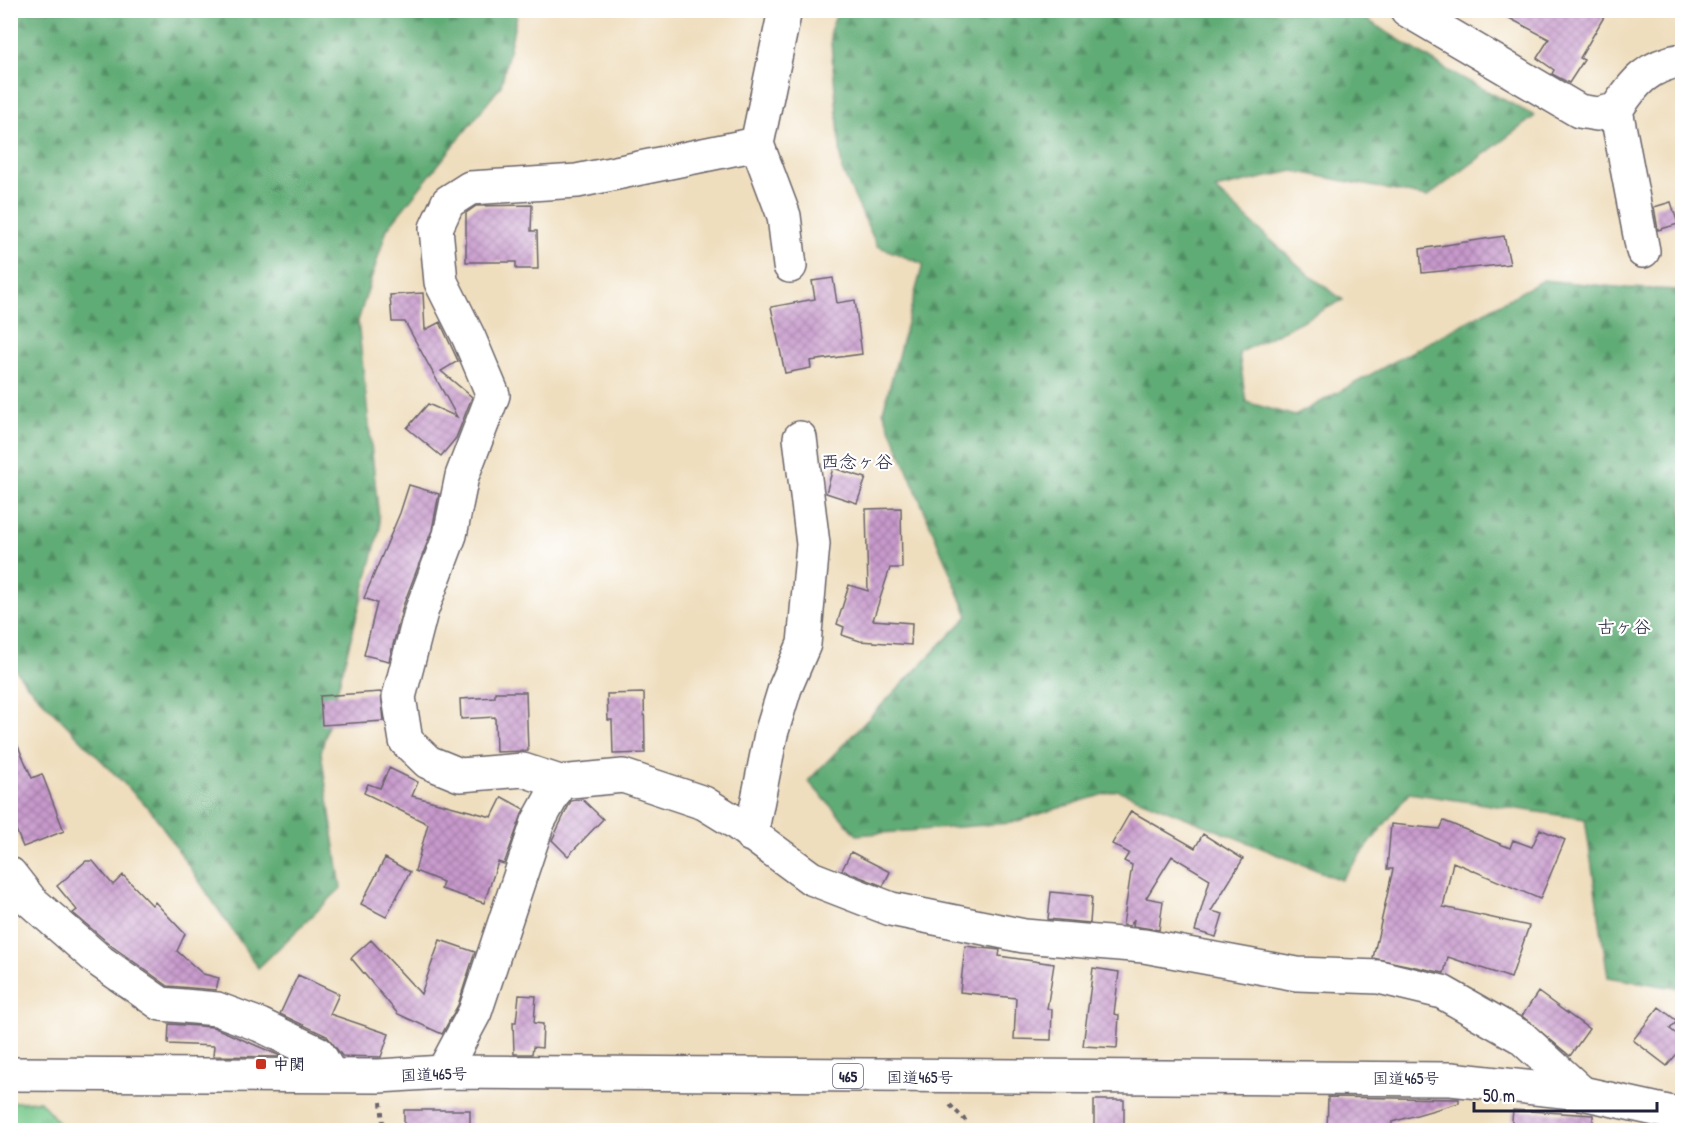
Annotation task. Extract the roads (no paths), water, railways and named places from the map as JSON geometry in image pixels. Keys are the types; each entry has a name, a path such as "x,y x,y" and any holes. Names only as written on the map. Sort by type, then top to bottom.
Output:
{"main road":[{"path":"785,10 757,144 784,216 790,266"},
{"path":"1407,10 1580,111 1597,114 1616,110"},
{"path":"1643,251 1616,110 1633,84 1660,64 1683,60"},
{"path":"757,144 577,181 470,188 448,202 436,228 441,282 469,338 493,395 462,476 450,535 422,612 399,697 406,741 428,762 460,775 523,770 560,782 623,776 704,803 735,822 810,878 891,909 1024,936 1144,946 1298,974 1379,977 1442,992 1521,1037 1582,1093"},
{"path":"751,835 771,734 785,688 804,644 813,544 800,438"},
{"path":"442,1072 475,1012 538,822 560,782"},
{"path":"10,874 31,901 101,962 161,1004 217,1009 260,1025 318,1053 331,1075"},
{"name":"国道465号","path":"10,1074 379,1076 442,1072 1450,1078 1582,1093 1664,1119"}],"place":[{"name":"中関","path":"261,1064"}],"district":[{"name":"西念ヶ谷","path":"857,461"},
{"name":"古ヶ谷","path":"1624,626"}]}
